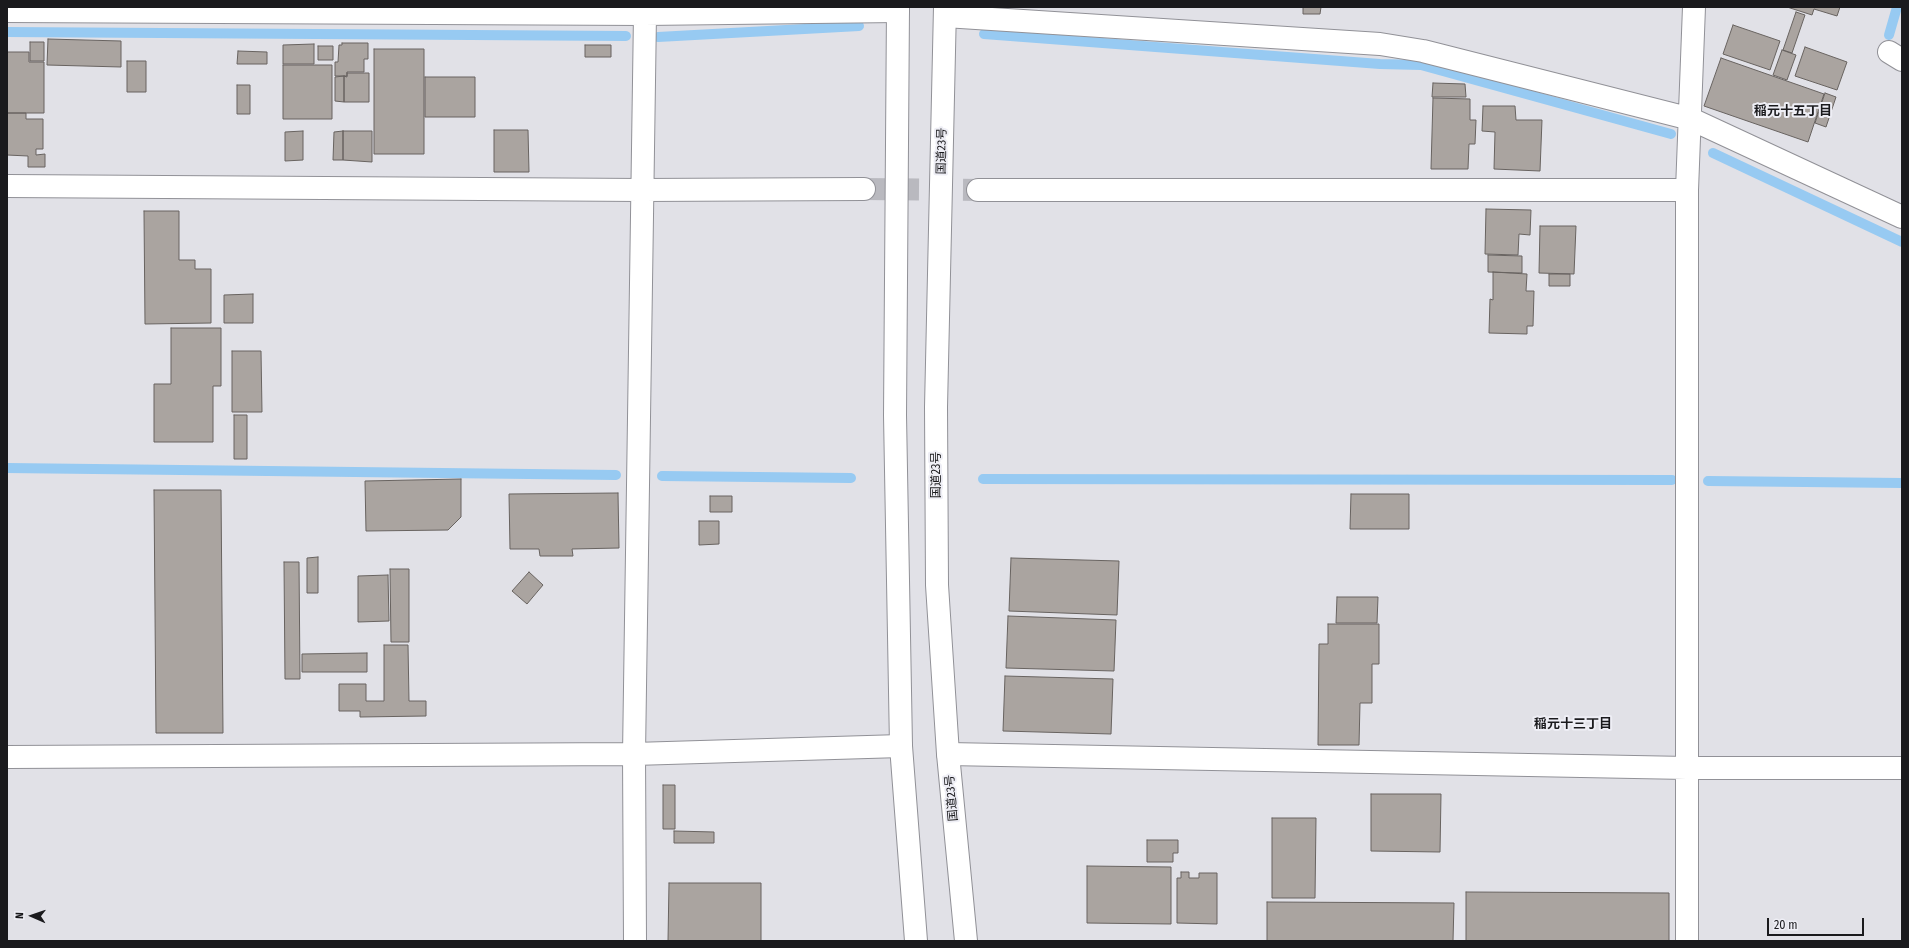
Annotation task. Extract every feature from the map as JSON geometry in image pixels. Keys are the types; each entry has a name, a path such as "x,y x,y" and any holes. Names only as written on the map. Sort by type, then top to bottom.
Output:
{"main road":[{"path":"1687,941 1687,190 1691,119 1693,8"},
{"path":"7,11 646,14 708,10 898,9 895,415 901,746 916,941"},
{"path":"945,12 1380,44 1423,51 1691,119 1902,217"},
{"name":"国道23号","path":"945,12 936,407 937,585 948,754 966,941"},
{"path":"636,941 634,754 646,14"},
{"path":"7,186 642,190 864,189"},
{"path":"978,190 1687,190"},
{"path":"7,757 634,754 901,746"},
{"path":"948,754 1687,768 1902,768"}],"building":[{"path":"1303,7 1321,7 1320,14 1303,14"},
{"path":"1787,7 1840,7 1837,16 1814,9 1812,15"},
{"path":"1796,12 1805,15 1792,53 1783,50"},
{"path":"1733,25 1780,41 1770,70 1723,54"},
{"path":"48,39 121,41 121,67 47,65"},
{"path":"30,42 44,42 44,61 30,61"},
{"path":"342,43 368,43 368,59 364,59 364,72 347,72 347,76 335,76 335,62 338,62 339,45 342,45"},
{"path":"314,44 314,64 283,64 283,45"},
{"path":"585,45 611,45 611,57 585,57"},
{"path":"318,46 333,46 333,60 318,60"},
{"path":"1805,47 1847,62 1837,90 1795,76"},
{"path":"374,49 424,49 424,154 374,154"},
{"path":"1782,50 1796,55 1787,80 1773,75"},
{"path":"238,51 267,52 267,64 237,64"},
{"path":"7,52 29,52 29,62 44,62 44,113 7,113"},
{"path":"1721,58 1824,94 1808,142 1704,106"},
{"path":"127,61 146,61 146,92 127,92"},
{"path":"283,65 332,65 332,119 283,119"},
{"path":"347,73 369,73 369,102 344,102 344,76 347,77"},
{"path":"344,76 344,102 335,101 335,77"},
{"path":"425,77 475,77 475,117 425,117"},
{"path":"1433,83 1465,84 1466,97 1432,97"},
{"path":"237,85 250,85 250,114 237,114"},
{"path":"1825,93 1836,97 1826,127 1815,123"},
{"path":"1433,98 1470,99 1470,120 1476,120 1475,144 1469,144 1468,169 1431,169"},
{"path":"1483,106 1515,106 1516,120 1542,120 1540,171 1494,169 1495,132 1482,131"},
{"path":"7,113 26,113 26,119 43,119 43,149 36,149 36,155 45,154 45,167 28,167 28,156 7,155"},
{"path":"494,130 528,130 529,172 494,172"},
{"path":"303,131 303,160 285,161 285,132"},
{"path":"343,131 372,131 372,162 343,160"},
{"path":"343,131 343,160 333,160 334,132"},
{"path":"1486,209 1531,210 1530,235 1519,234 1518,255 1485,254"},
{"path":"144,211 179,211 179,260 195,260 195,269 211,269 211,323 145,324"},
{"path":"1540,226 1576,226 1574,274 1539,273"},
{"path":"1488,255 1522,256 1522,273 1488,272"},
{"path":"1493,272 1527,274 1526,291 1534,291 1533,326 1527,326 1527,334 1489,333 1490,299 1493,300"},
{"path":"1549,274 1570,274 1570,286 1549,286"},
{"path":"253,294 253,323 224,323 224,295"},
{"path":"171,328 221,328 221,386 213,386 213,442 154,442 154,384 171,384"},
{"path":"232,351 261,351 262,412 232,412"},
{"path":"234,415 247,415 247,459 234,459"},
{"path":"461,479 461,517 448,530 366,531 365,481"},
{"path":"154,490 221,490 223,733 156,733"},
{"path":"618,493 619,548 572,549 573,556 540,556 539,549 510,549 509,494"},
{"path":"1351,494 1409,494 1409,529 1350,529"},
{"path":"710,496 732,496 732,512 710,512"},
{"path":"699,521 719,521 719,544 699,545"},
{"path":"318,557 318,593 307,593 307,558"},
{"path":"1011,558 1119,561 1117,615 1009,611"},
{"path":"284,562 299,562 300,679 285,679"},
{"path":"390,569 409,569 409,642 391,642"},
{"path":"529,572 543,585 527,604 512,591"},
{"path":"388,575 389,621 358,622 358,576"},
{"path":"1337,597 1378,597 1377,623 1336,623"},
{"path":"1008,616 1116,620 1114,671 1006,668"},
{"path":"1328,624 1379,624 1379,664 1372,664 1372,703 1360,703 1359,745 1318,745 1319,644 1328,644"},
{"path":"384,645 408,645 409,701 426,701 426,716 360,717 360,711 339,711 339,684 366,684 366,701 384,701"},
{"path":"367,653 367,672 302,672 302,654"},
{"path":"1005,676 1113,679 1111,734 1003,731"},
{"path":"663,785 675,785 675,829 663,829"},
{"path":"1371,794 1441,794 1440,852 1371,851"},
{"path":"1272,818 1316,818 1315,898 1272,898"},
{"path":"674,831 714,832 714,843 674,843"},
{"path":"1147,840 1178,840 1178,853 1173,853 1173,862 1147,862"},
{"path":"1087,866 1171,867 1171,924 1087,923"},
{"path":"1181,872 1189,872 1189,878 1199,878 1199,873 1217,873 1217,924 1177,923 1177,878 1181,878"},
{"path":"669,883 761,883 761,941 668,941"},
{"path":"1466,892 1669,893 1669,941 1466,941"},
{"path":"1267,902 1454,903 1453,941 1267,941"}],"waterway":[{"path":"1889,35 1897,7"},
{"path":"658,37 859,26"},
{"path":"7,32 626,36"},
{"path":"984,34 1380,64 1421,65 1671,134"},
{"path":"1713,153 1902,242"},
{"path":"7,468 616,475"},
{"path":"662,476 851,478"},
{"path":"983,479 1672,480"},
{"path":"1708,481 1902,483"}],"tunnel":[{"path":"864,189 978,190"}],"district":[{"name":"稲元十五丁目","path":"1793,111"},
{"name":"稲元十三丁目","path":"1573,724"}]}
